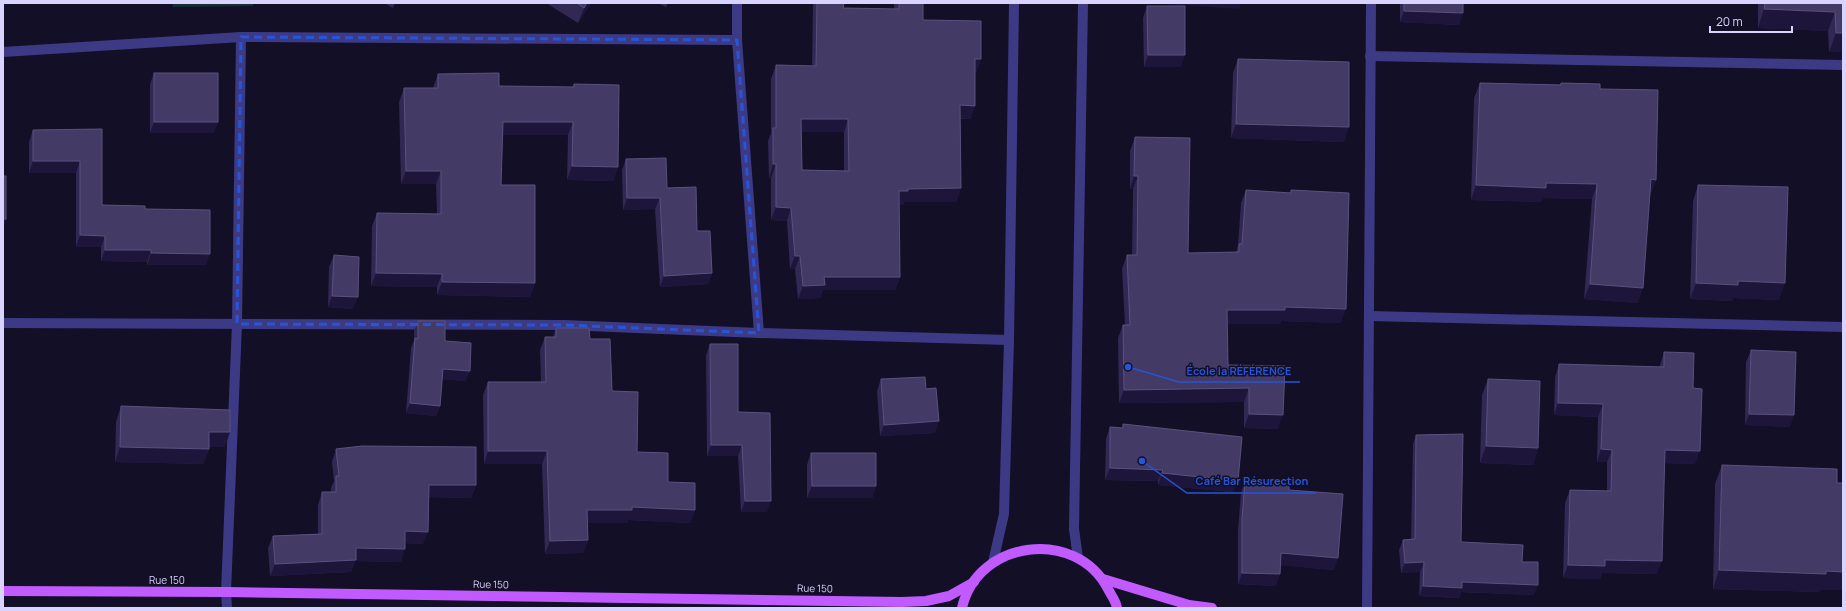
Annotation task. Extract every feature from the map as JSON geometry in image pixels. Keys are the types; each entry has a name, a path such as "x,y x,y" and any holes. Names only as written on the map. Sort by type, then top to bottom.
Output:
{"main road":[{"path":"962,608 964,600 974,582 993,562 1013,552 1035,548 1057,550 1078,558 1092,568 1103,579 1117,608"},
{"path":"1103,579 1189,605 1212,608"},
{"name":"Rue 150","path":"3,591 226,592 910,602 926,601 949,596 974,582"}],"street":[{"path":"737,3 737,40 759,333"},
{"path":"993,562 1004,514 1009,340 1014,3"},
{"path":"1078,558 1074,529 1083,3"},
{"path":"1367,608 1371,3"},
{"path":"3,52 241,37 737,40"},
{"path":"227,608 226,592 237,324 241,37"},
{"path":"1370,56 1843,65"},
{"path":"1369,316 1843,327"},
{"path":"3,323 564,325 759,333 1009,340"}],"highlighted area":[{"path":"241,37 737,40 759,333 564,325 237,324"}],"green space":[{"path":"172,3 253,3 253,6 173,7"}],"building":[{"path":"577,3 587,3 584,8"},
{"path":"817,3 844,3 843,8 899,9 899,3 923,3 923,20 981,21 981,59 975,59 975,106 960,105 961,188 908,189 908,191 899,191 900,277 824,277 825,285 803,286 800,256 795,256 791,208 776,207 776,164 773,164 773,128 776,128 776,65 816,66","holes":["801,119 848,119 849,171 802,170"]},
{"path":"1404,3 1463,3 1463,13 1404,11"},
{"path":"1765,3 1843,3 1843,33 1836,33 1835,12 1764,9"},
{"path":"1147,6 1185,6 1185,55 1148,55"},
{"path":"1238,59 1349,62 1349,127 1236,124"},
{"path":"154,73 218,73 218,122 154,122"},
{"path":"499,73 499,86 574,87 574,84 619,85 618,167 572,166 573,122 503,122 501,185 535,185 535,283 442,282 442,274 376,273 377,213 441,214 441,171 406,171 404,88 438,88 438,74"},
{"path":"1480,83 1561,85 1561,83 1600,84 1600,89 1658,90 1656,180 1651,179 1643,288 1590,284 1597,184 1546,183 1546,188 1476,185"},
{"path":"102,129 102,205 145,206 145,209 210,210 210,254 151,253 151,250 105,250 105,236 80,235 80,161 33,161 33,130"},
{"path":"1135,137 1190,138 1188,253 1239,252 1239,244 1242,244 1246,190 1291,193 1291,190 1349,193 1346,309 1285,307 1285,310 1227,310 1228,365 1285,366 1283,415 1249,414 1249,388 1124,390 1123,325 1130,325 1127,255 1137,255 1138,176 1134,176"},
{"path":"666,158 667,188 696,187 697,231 710,231 712,273 664,276 660,198 627,198 626,159"},
{"path":"3,176 6,176 6,219 3,219"},
{"path":"1698,185 1788,187 1785,283 1738,281 1738,285 1696,283"},
{"path":"334,255 359,257 358,297 332,296"},
{"path":"418,321 445,321 445,341 471,343 470,371 443,369 440,406 410,403 415,338 418,339"},
{"path":"556,328 589,328 590,339 610,339 612,391 638,392 637,452 668,453 668,482 695,483 695,510 632,507 632,510 587,510 588,540 550,541 547,451 488,451 488,382 546,382 545,337 556,337"},
{"path":"710,344 738,344 738,412 770,413 771,501 745,501 742,445 711,445"},
{"path":"1751,350 1796,352 1794,415 1749,414"},
{"path":"1664,352 1694,353 1693,388 1702,389 1700,451 1665,450 1662,561 1605,560 1605,566 1568,565 1570,490 1611,491 1612,450 1601,449 1603,404 1558,403 1559,364 1664,367"},
{"path":"925,377 926,389 936,388 939,421 884,425 881,379"},
{"path":"1488,379 1540,381 1538,448 1486,446"},
{"path":"121,406 230,410 230,432 209,432 209,449 120,447"},
{"path":"1123,424 1242,437 1238,481 1162,473 1163,470 1110,468 1110,427 1123,428"},
{"path":"1463,434 1461,542 1523,545 1522,562 1538,562 1538,585 1462,582 1462,588 1423,586 1424,562 1405,563 1403,540 1415,539 1416,435"},
{"path":"362,446 476,447 476,485 429,485 428,532 405,531 405,549 356,548 356,560 275,564 273,536 322,534 322,492 336,492 336,476 339,476 336,449"},
{"path":"811,453 876,453 876,486 812,486"},
{"path":"1722,465 1837,469 1837,483 1843,483 1843,572 1826,571 1826,574 1719,570"},
{"path":"1245,481 1289,485 1289,490 1343,494 1338,558 1281,553 1280,574 1242,573 1242,519"}],"place":[{"name":"École la RÉFÉRENCE","path":"1128,367"},
{"name":"Café Bar Résurection","path":"1142,461"}]}
